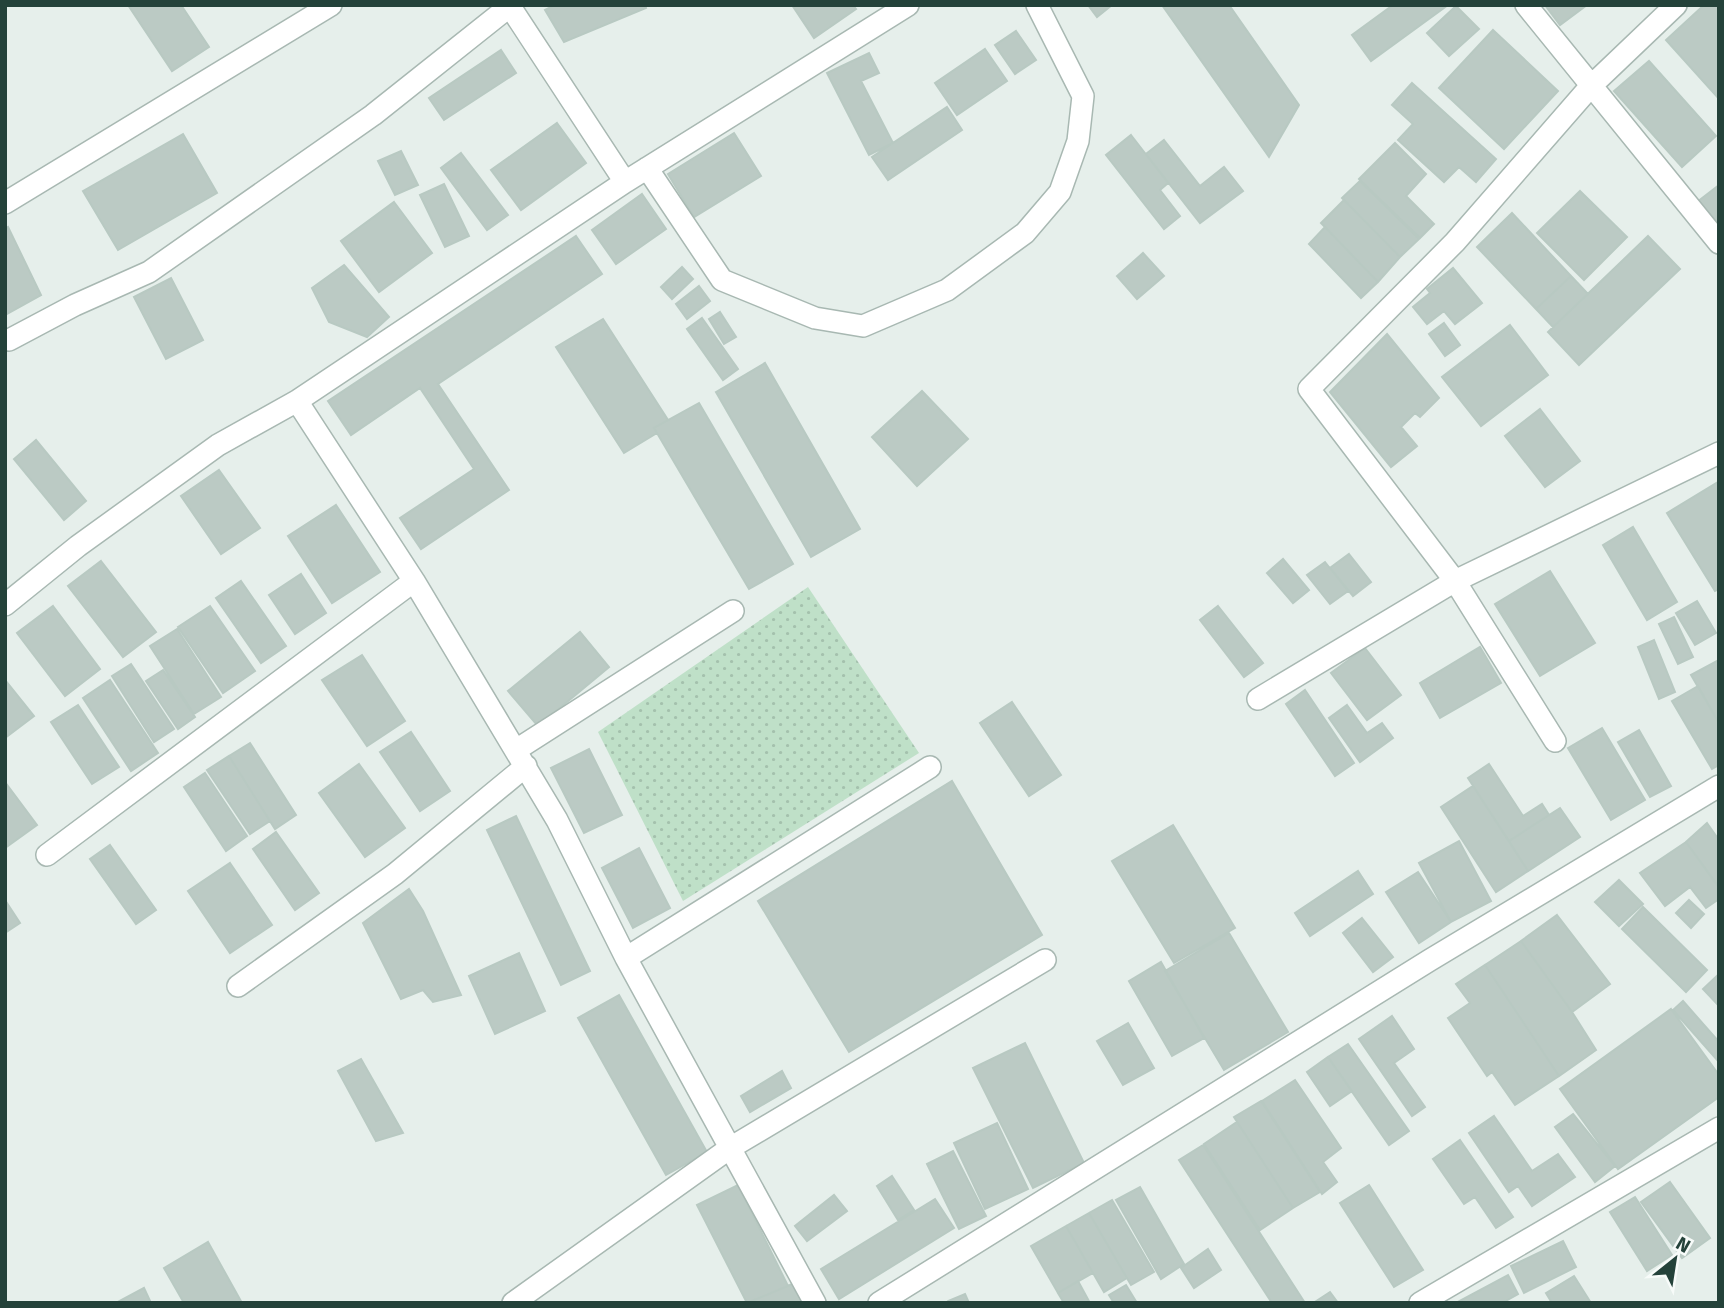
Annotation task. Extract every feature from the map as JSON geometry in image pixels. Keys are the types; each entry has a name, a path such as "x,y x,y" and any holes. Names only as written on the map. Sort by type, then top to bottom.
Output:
{"street":[{"path":"5,203 331,5"},
{"path":"5,605 78,546 218,445 297,401 625,182 908,5"},
{"path":"647,168 722,281 815,318 863,326 947,290 1025,233 1060,192 1078,141 1083,96 1037,5"},
{"path":"1526,5 1719,243"},
{"path":"1555,741 1455,581 1309,389 1455,242 1590,87 1676,5"},
{"path":"9,340 75,305 149,272 373,115 509,6 625,182"},
{"path":"297,401 414,581 557,820 626,958 815,1303"},
{"path":"1258,699 1455,581 1719,453"},
{"path":"47,855 414,581"},
{"path":"238,986 395,874 521,758 733,611"},
{"path":"626,958 930,767"},
{"path":"879,1303 1430,960 1719,786"},
{"path":"513,1303 730,1149 1045,960"},
{"path":"1420,1303 1719,1128"}],"green space":[{"path":"808,587 919,753 683,901 598,732"}],"building":[{"path":"128,5 181,5 209,47 172,71"},
{"path":"555,5 645,5 646,8 564,42 545,10"},
{"path":"792,5 853,5 856,9 814,38"},
{"path":"1088,5 1112,5 1097,17"},
{"path":"1162,5 1229,5 1299,105 1269,157"},
{"path":"1393,5 1448,5 1371,61 1352,35"},
{"path":"1545,5 1587,5 1560,25"},
{"path":"1704,5 1719,5 1719,99 1666,40"},
{"path":"1456,6 1479,29 1449,56 1427,33"},
{"path":"1493,30 1558,91 1504,149 1439,88"},
{"path":"1016,31 1036,60 1015,74 995,45"},
{"path":"985,49 1007,81 957,115 935,83"},
{"path":"501,50 516,73 444,120 429,98"},
{"path":"869,53 879,73 861,81 893,143 869,155 827,73"},
{"path":"1649,61 1716,136 1682,167 1614,91"},
{"path":"1412,83 1496,159 1476,182 1459,167 1444,182 1398,140 1413,124 1392,105"},
{"path":"947,107 962,130 888,180 872,157"},
{"path":"557,123 586,163 521,210 491,170"},
{"path":"734,133 761,176 694,217 668,174"},
{"path":"183,134 217,193 118,250 83,191"},
{"path":"1131,135 1168,183 1160,190 1180,216 1164,229 1106,155"},
{"path":"1164,140 1200,186 1224,167 1243,191 1200,223 1146,154"},
{"path":"1395,143 1426,174 1406,196 1434,224 1420,238 1359,179"},
{"path":"401,151 418,185 395,195 378,161"},
{"path":"461,153 508,215 487,230 441,168"},
{"path":"1360,181 1419,239 1400,257 1342,198"},
{"path":"444,184 469,236 445,247 420,195"},
{"path":"1719,185 1719,239 1692,206"},
{"path":"1580,191 1627,237 1584,280 1537,233"},
{"path":"642,194 666,229 616,264 592,230"},
{"path":"1344,200 1400,257 1378,282 1321,223"},
{"path":"394,202 432,253 379,292 341,241"},
{"path":"1512,213 1571,276 1536,309 1477,247"},
{"path":"8,227 41,295 5,315 5,229"},
{"path":"1325,227 1378,282 1361,298 1309,244"},
{"path":"576,236 602,274 438,384 509,490 421,549 400,518 474,469 420,388 351,435 328,401"},
{"path":"1648,236 1680,269 1579,365 1548,332"},
{"path":"1143,253 1164,276 1137,299 1117,276"},
{"path":"344,265 389,317 367,337 329,322 312,288"},
{"path":"682,267 693,279 672,299 661,287"},
{"path":"1453,268 1482,303 1455,324 1444,311 1427,324 1413,307 1430,293 1427,289"},
{"path":"1571,276 1588,294 1553,327 1536,309"},
{"path":"171,278 203,340 166,359 134,297"},
{"path":"699,286 710,301 687,319 676,304"},
{"path":"720,312 736,337 724,344 709,319"},
{"path":"702,318 738,369 723,380 687,329"},
{"path":"603,319 668,420 654,428 657,433 624,453 556,347"},
{"path":"1444,323 1460,345 1445,356 1429,334"},
{"path":"1510,325 1548,375 1481,426 1442,377"},
{"path":"1387,334 1439,398 1420,417 1415,413 1401,427 1417,446 1391,467 1330,392"},
{"path":"765,363 860,529 811,557 716,392"},
{"path":"922,391 968,439 917,486 872,437"},
{"path":"699,403 793,564 749,589 654,428"},
{"path":"1540,409 1580,461 1545,487 1505,436"},
{"path":"36,440 86,501 64,520 14,459"},
{"path":"219,470 260,528 221,554 181,496"},
{"path":"1718,482 1719,589 1715,591 1667,513"},
{"path":"336,505 380,572 332,603 288,536"},
{"path":"1633,527 1677,602 1647,620 1603,545"},
{"path":"1349,554 1371,582 1353,596 1330,568"},
{"path":"1283,559 1309,590 1293,603 1267,573"},
{"path":"101,561 156,632 123,657 68,586"},
{"path":"1325,562 1348,591 1330,604 1307,575"},
{"path":"1550,571 1595,643 1540,676 1495,604"},
{"path":"301,574 326,613 295,634 269,595"},
{"path":"241,581 286,646 261,663 216,598"},
{"path":"1697,601 1716,633 1695,645 1676,613"},
{"path":"53,606 100,669 65,696 17,633"},
{"path":"210,606 255,671 223,693 178,627"},
{"path":"1218,606 1263,663 1244,677 1200,620"},
{"path":"1674,617 1693,657 1678,664 1659,624"},
{"path":"177,629 221,697 194,714 150,646"},
{"path":"580,632 609,667 538,726 508,691"},
{"path":"1654,640 1675,692 1659,699 1638,647"},
{"path":"1480,647 1501,683 1440,718 1420,683"},
{"path":"1365,648 1401,695 1367,720 1331,673"},
{"path":"362,655 405,721 367,746 322,680"},
{"path":"1719,660 1719,723 1691,675"},
{"path":"131,664 174,729 154,742 112,676"},
{"path":"163,670 195,717 178,729 146,681"},
{"path":"5,680 34,716 5,738"},
{"path":"110,680 158,753 131,771 83,698"},
{"path":"1698,686 1719,723 1719,765 1712,769 1672,701"},
{"path":"1305,690 1354,763 1335,776 1286,704"},
{"path":"1012,702 1061,775 1029,796 980,723"},
{"path":"78,705 119,767 92,784 51,722"},
{"path":"1347,705 1367,733 1382,723 1393,738 1360,762 1329,718"},
{"path":"1602,728 1645,800 1611,820 1568,748"},
{"path":"1639,730 1671,786 1650,797 1618,742"},
{"path":"411,732 450,791 420,811 380,752"},
{"path":"250,743 296,815 275,829 229,756"},
{"path":"589,749 622,815 584,833 551,768"},
{"path":"229,756 270,821 250,834 207,770"},
{"path":"359,764 405,828 365,857 319,793"},
{"path":"1489,764 1523,816 1542,804 1549,815 1509,841 1468,778"},
{"path":"205,773 247,836 226,851 184,787"},
{"path":"952,781 1042,935 849,1052 758,901"},
{"path":"5,782 37,825 5,848"},
{"path":"1473,786 1528,871 1496,892 1441,807"},
{"path":"1560,808 1580,837 1528,871 1509,841"},
{"path":"516,816 590,971 561,985 487,830"},
{"path":"1707,823 1719,840 1719,888 1686,842"},
{"path":"1173,825 1235,928 1174,963 1112,861"},
{"path":"276,832 319,893 295,910 253,849"},
{"path":"1459,841 1491,901 1451,922 1419,863"},
{"path":"1686,842 1719,887 1719,899 1706,908 1690,887 1665,906 1640,873"},
{"path":"110,845 156,910 136,924 90,859"},
{"path":"639,848 670,908 633,928 602,868"},
{"path":"230,863 272,925 230,953 188,891"},
{"path":"1358,871 1373,894 1310,936 1295,913"},
{"path":"1418,872 1451,922 1419,943 1386,892"},
{"path":"1619,880 1643,904 1619,926 1595,902"},
{"path":"409,889 423,911 461,995 433,1002 423,990 401,999 363,923"},
{"path":"5,900 20,923 5,933"},
{"path":"1689,900 1704,914 1691,928 1676,913"},
{"path":"1643,907 1707,970 1686,992 1622,929"},
{"path":"1557,915 1610,984 1572,1012 1521,941"},
{"path":"1362,918 1393,957 1373,972 1343,933"},
{"path":"1229,933 1288,1032 1224,1070 1165,971"},
{"path":"1521,941 1596,1050 1559,1076 1485,965"},
{"path":"519,953 545,1011 495,1034 469,976"},
{"path":"1161,962 1204,1038 1172,1056 1129,981"},
{"path":"1485,965 1559,1076 1515,1105 1492,1072 1487,1076 1448,1018 1470,1003 1456,984"},
{"path":"1719,976 1719,1006 1703,989"},
{"path":"619,995 707,1152 666,1175 578,1018"},
{"path":"1683,1001 1719,1042 1719,1062 1673,1010"},
{"path":"1671,1009 1719,1075 1719,1097 1618,1169 1560,1089"},
{"path":"1392,1016 1414,1049 1394,1063 1425,1107 1412,1116 1359,1039"},
{"path":"1128,1023 1154,1068 1123,1085 1097,1041"},
{"path":"1025,1043 1084,1163 1033,1188 973,1068"},
{"path":"1348,1044 1409,1131 1389,1145 1328,1057"},
{"path":"1328,1057 1352,1091 1330,1106 1307,1072"},
{"path":"361,1059 403,1133 376,1141 338,1071"},
{"path":"782,1071 791,1088 750,1112 741,1096"},
{"path":"1295,1080 1341,1148 1323,1162 1337,1182 1322,1194 1262,1101"},
{"path":"1261,1101 1320,1192 1293,1208 1234,1117"},
{"path":"1573,1114 1615,1166 1595,1182 1555,1127"},
{"path":"1494,1116 1532,1171 1558,1154 1575,1177 1532,1206 1518,1186 1509,1192 1469,1133"},
{"path":"1237,1122 1293,1208 1260,1230 1204,1144"},
{"path":"997,1123 1028,1189 985,1209 954,1143"},
{"path":"1460,1140 1513,1217 1496,1228 1475,1197 1464,1204 1433,1159"},
{"path":"1203,1145 1305,1303 1272,1303 1179,1160"},
{"path":"953,1151 986,1216 959,1229 927,1164"},
{"path":"892,1176 914,1210 898,1220 877,1186"},
{"path":"1670,1182 1710,1238 1682,1258 1641,1202"},
{"path":"738,1185 788,1286 747,1303 697,1205"},
{"path":"1369,1185 1423,1270 1394,1287 1340,1203"},
{"path":"1140,1187 1184,1264 1161,1279 1116,1200"},
{"path":"834,1195 847,1211 807,1241 795,1226"},
{"path":"1635,1197 1672,1255 1647,1271 1610,1212"},
{"path":"935,1199 954,1228 839,1299 821,1269"},
{"path":"1112,1200 1154,1272 1131,1285 1089,1213"},
{"path":"1089,1213 1127,1278 1104,1292 1066,1226"},
{"path":"1066,1226 1093,1273 1058,1293 1031,1246"},
{"path":"1563,1241 1576,1267 1524,1293 1511,1266"},
{"path":"208,1242 242,1303 184,1303 164,1268"},
{"path":"1208,1249 1221,1270 1194,1288 1181,1268"},
{"path":"1508,1275 1518,1294 1502,1303 1456,1303"},
{"path":"1574,1276 1591,1303 1552,1303 1546,1293"},
{"path":"1078,1281 1090,1303 1064,1303 1058,1293"},
{"path":"794,1283 803,1303 747,1303 788,1286"},
{"path":"1126,1285 1137,1303 1114,1303 1109,1295"},
{"path":"144,1288 151,1303 116,1303"},
{"path":"1330,1292 1338,1303 1315,1302"},
{"path":"965,1294 969,1303 946,1303 948,1301"}]}
